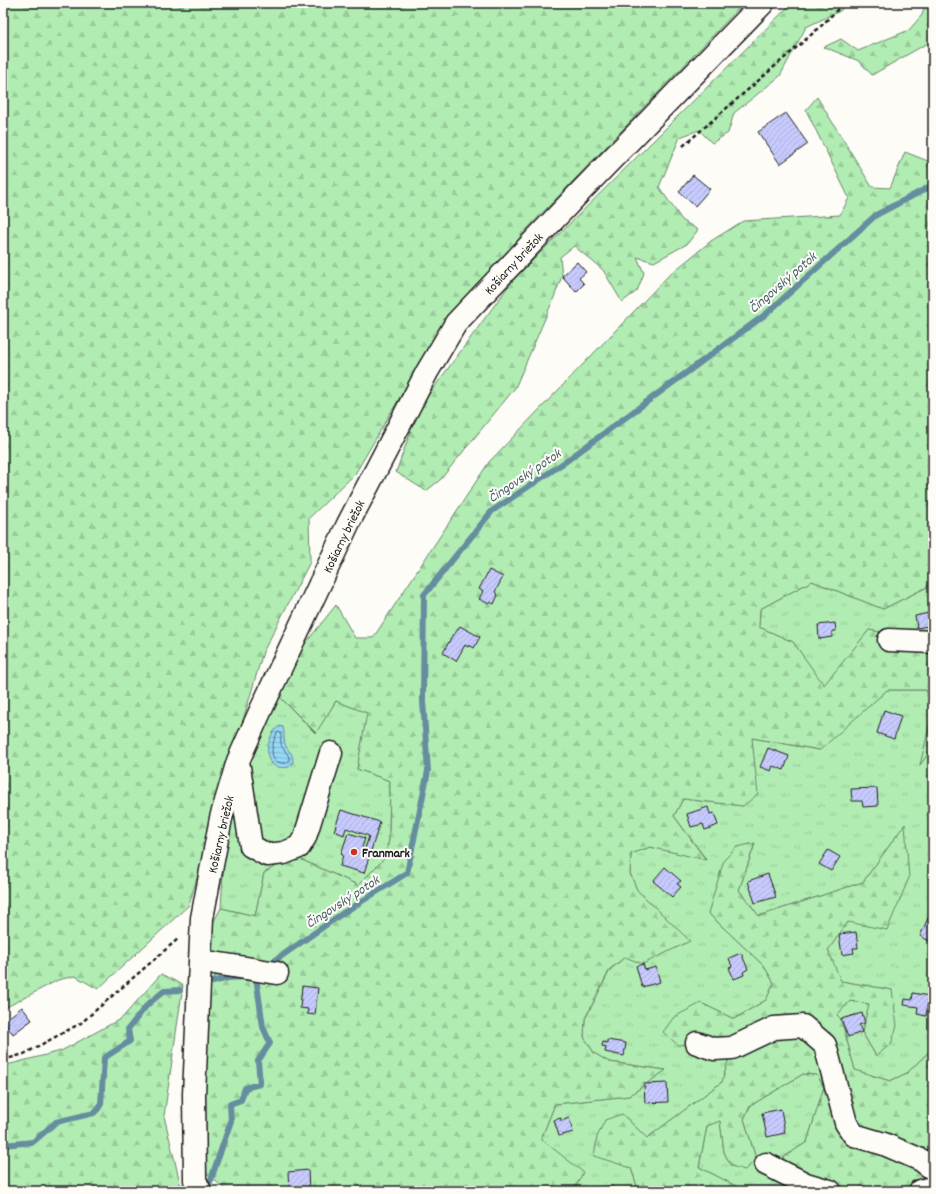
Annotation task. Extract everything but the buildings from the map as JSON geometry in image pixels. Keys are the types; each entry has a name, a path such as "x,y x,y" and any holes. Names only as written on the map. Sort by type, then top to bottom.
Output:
{"street":[{"name":"Košiarny briežok","path":"199,1189 195,1180 194,1094 202,918 221,818 238,762 348,524 427,372 456,323 762,3"},
{"path":"889,640 933,642"},
{"path":"238,762 251,846 267,855 284,853 299,847 305,837 331,753"},
{"path":"201,961 277,973"},
{"path":"696,1043 714,1049 732,1048 774,1028 803,1026 825,1045 846,1123 854,1135 884,1144 921,1160 933,1170"},
{"path":"766,1164 806,1184 830,1191"},
{"path":"920,1191 933,1188"}],"path":[{"path":"683,146 819,28 844,3"},
{"path":"3,1060 24,1054 81,1023 202,918"}],"green space":[{"path":"3,3 744,3 527,229 434,339 355,474 309,518 310,562 263,652 189,905 98,989 75,976 58,980 3,1009"},
{"path":"792,3 847,3 840,11 806,27 780,76 734,113 728,133 712,143 699,130 680,137 659,187 682,220 698,230 687,244 654,262 637,257 644,273 637,291 622,302 603,270 574,246 560,257 562,276 515,388 440,480 426,491 396,472 419,408 513,280"},
{"path":"926,3 933,3 933,40 872,75 859,61 824,47 841,39 858,51 909,30 922,15"},
{"path":"817,97 872,187 890,188 905,152 933,163 933,584 883,609 812,581 760,609 759,627 793,642 824,685 869,630 933,642 933,704 926,690 887,690 820,750 752,738 758,794 743,806 683,799 674,816 706,860 650,847 631,854 630,873 637,890 690,941 643,964 625,957 610,969 585,1019 584,1037 594,1053 609,1062 666,1070 629,1096 555,1104 541,1139 583,1172 575,1189 613,1186 614,1191 556,1191 554,1187 545,1191 227,1191 203,1170 208,932 221,908 255,916 264,873 293,856 358,885 385,858 389,840 390,781 357,769 367,713 336,701 316,733 279,696 289,664 336,605 355,638 373,638 489,462 668,276 711,241 743,221 840,215 849,198 806,110"},
{"path":"812,581 883,609 933,584 933,642 869,630 824,686 793,642 759,627 760,609"},
{"path":"887,690 926,690 933,704 933,711 921,763 933,747 933,1048 907,1073 890,1081 855,1070 841,1019 837,1015 850,1001 870,1004 862,1032 876,1056 892,990 840,981 828,950 848,922 905,824 863,882 759,916 739,890 755,844 708,913 764,966 774,983 766,1000 734,1019 701,1003 697,1043 732,1048 722,1082 647,1138 622,1114 631,1168 637,1186 637,1191 614,1191 613,1186 575,1189 541,1139 555,1104 629,1096 666,1070 609,1062 594,1053 584,1037 585,1019 610,970 625,957 689,941 637,890 630,873 631,854 650,847 706,859 674,816 683,799 743,806 752,738 819,750"},
{"path":"279,696 315,733 336,701 368,713 357,769 390,781 389,840 385,858 358,885 293,856 264,873 255,916 221,908 225,840 258,739"},
{"path":"933,711 933,747 920,765"},
{"path":"905,824 909,878 887,930 848,922 828,950 841,981 892,990 897,1026 891,1044 876,1056 862,1032 869,1004 850,1001 837,1015 841,1019 855,1070 890,1081 907,1073 933,1048 933,1191 792,1191 781,1183 778,1169 784,1157 807,1142 824,1087 817,1075 803,1074 750,1106 744,1119 756,1159 745,1170 731,1166 724,1152 720,1121 707,1126 699,1167 736,1186 736,1191 637,1191 637,1186 631,1168 594,1156 597,1137 605,1120 622,1114 647,1138 722,1082 732,1048 697,1043 678,1045 663,1032 674,1017 701,1003 734,1019 766,1000 774,983 764,966 708,913 724,860 737,847 755,843 739,890 759,916 863,882"},
{"path":"161,974 183,985 164,1116 182,1191 3,1191 3,1066 61,1051 122,1018"},
{"path":"803,1074 817,1075 824,1087 807,1142 784,1157 781,1183 792,1191 736,1191 736,1186 699,1167 707,1126 720,1120 724,1152 731,1166 756,1159 744,1119 750,1106"}],"water":[{"path":"280,726 283,727 285,744 292,756 293,763 289,767 277,767 271,763 269,759 268,748 271,737 276,728"}],"waterway":[{"name":"Čingovský potok","path":"270,964 343,913 407,873 428,771 423,701 424,595 492,511 565,462 766,314 876,215 933,185"},
{"name":"Čingovský potok","path":"213,982 228,978 243,977"},
{"path":"204,1190 209,1185 231,1121 230,1104 241,1100 245,1088 260,1084 258,1061 270,1043 263,1027 256,977 252,977"},
{"name":"Čingovský potok","path":"3,1145 33,1142 56,1122 94,1113 101,1104 104,1058 130,1041 128,1029 147,1005 164,991 180,990"}],"place":[{"name":"Franmark","path":"354,852"}]}
